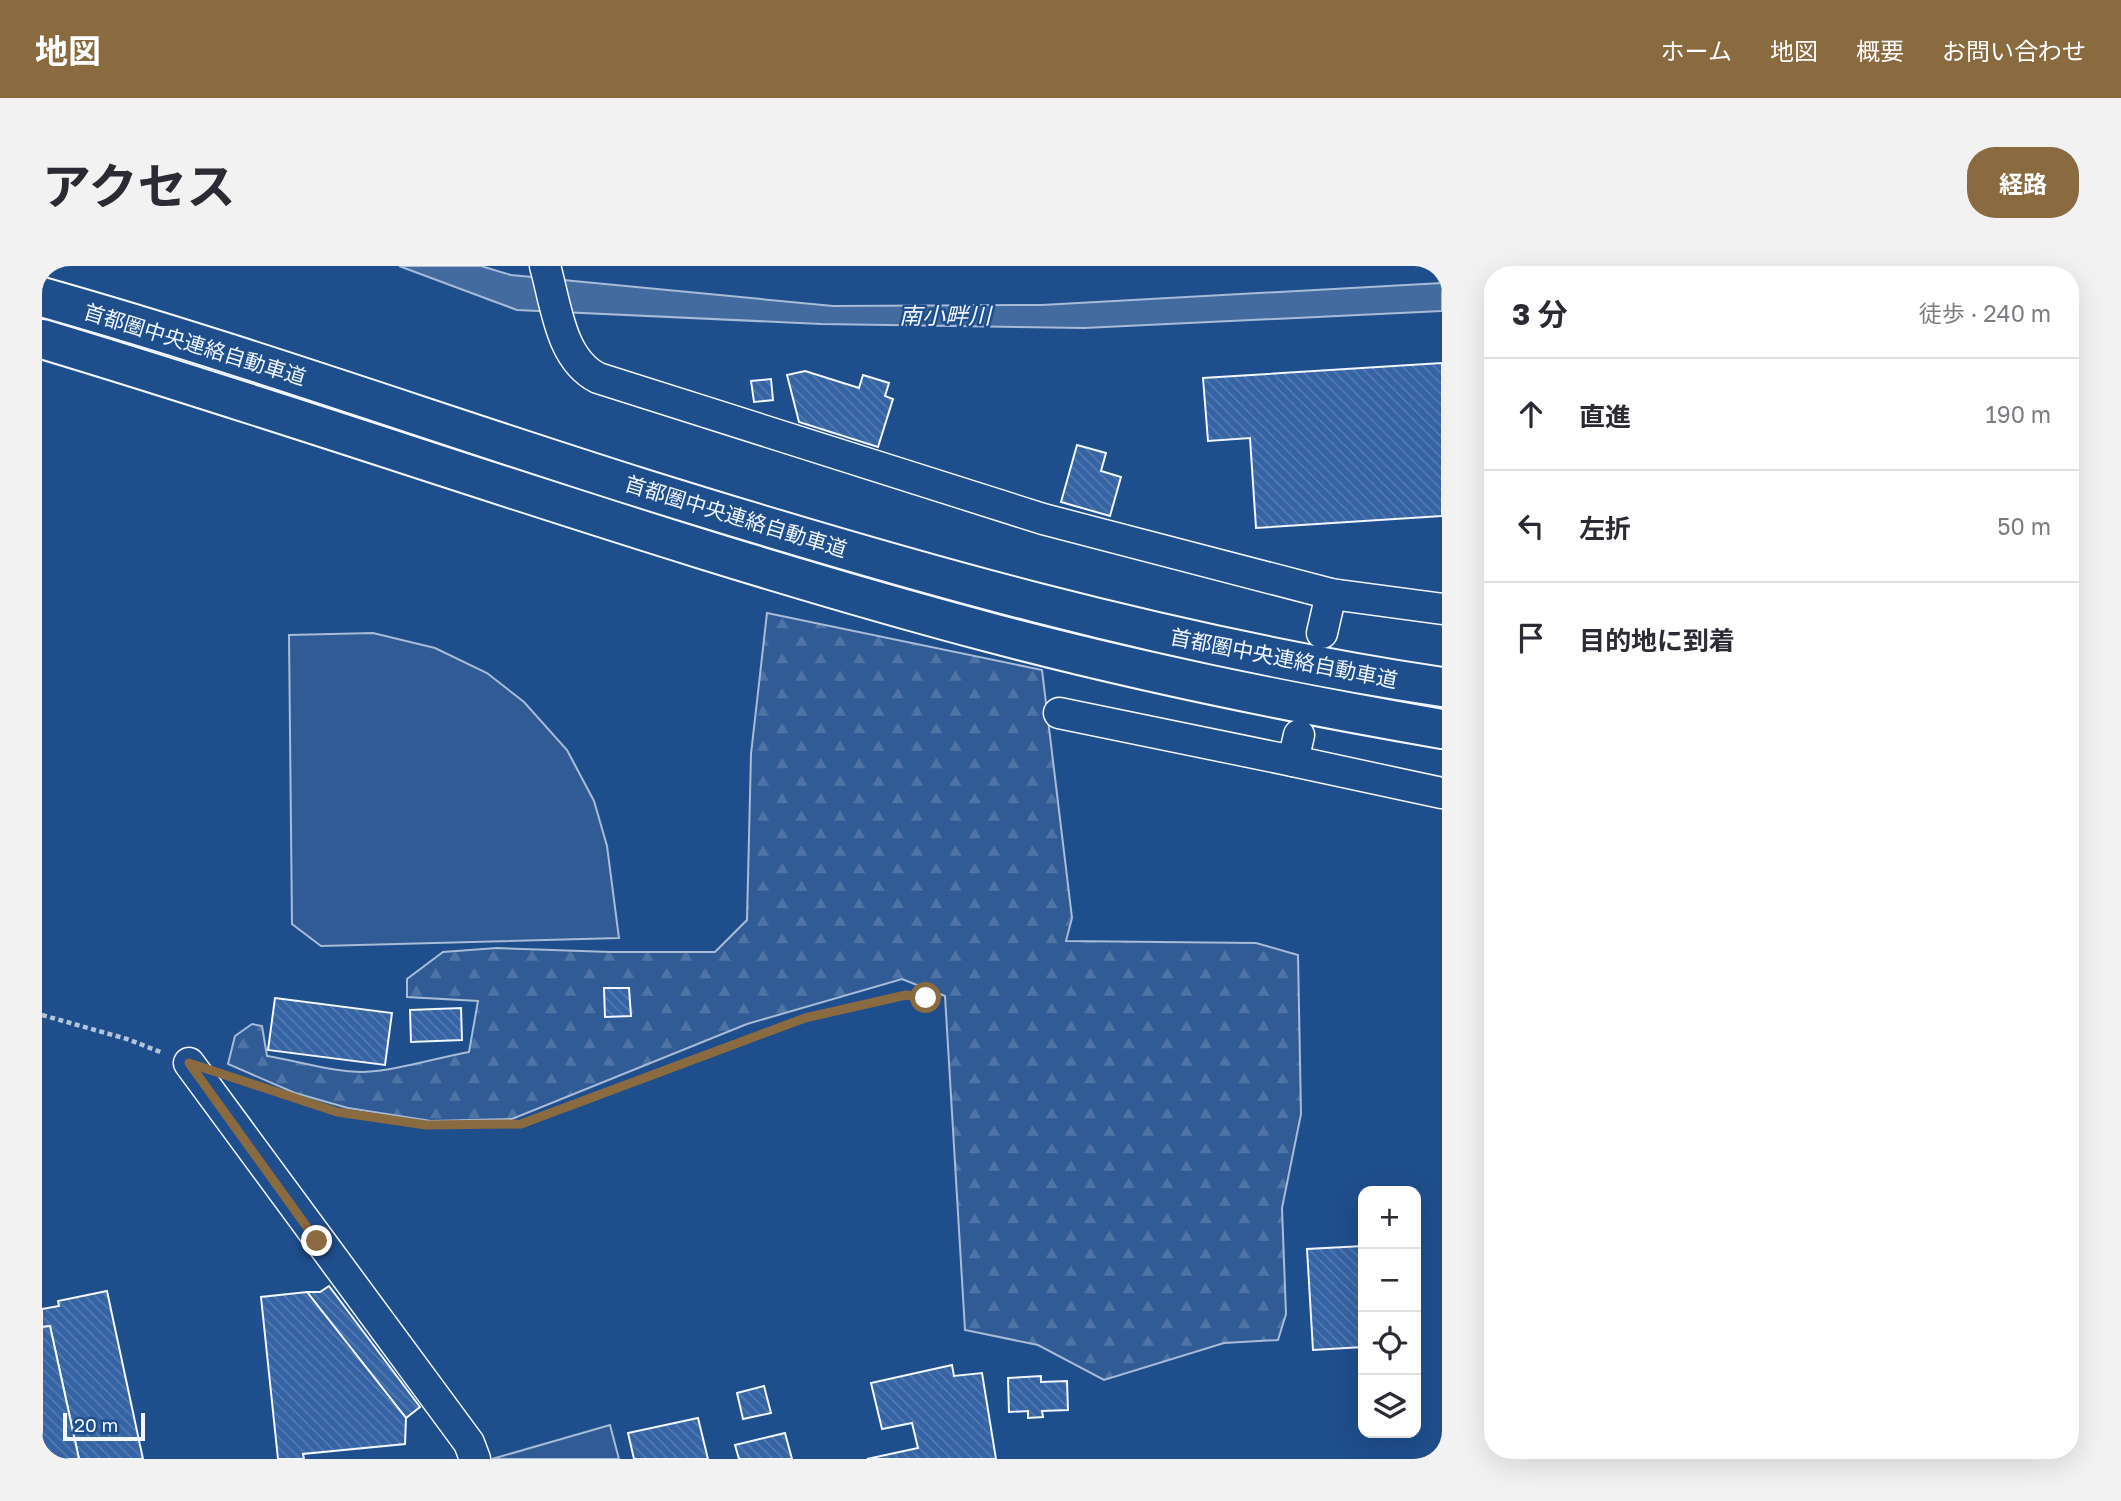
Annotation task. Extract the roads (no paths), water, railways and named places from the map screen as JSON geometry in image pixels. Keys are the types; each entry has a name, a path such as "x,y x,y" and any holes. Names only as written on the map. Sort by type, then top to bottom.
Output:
{"highway":[{"name":"首都圏中央連絡自動車道","path":"42,297 212,347 642,488 997,594 1192,641 1344,672 1442,687"},
{"name":"首都圏中央連絡自動車道","path":"42,339 636,528 990,632 1182,680 1442,729"}],"street":[{"path":"545,266 567,341 577,364 598,379 1044,519 1331,594 1442,609"},
{"path":"1321,633 1331,594"},
{"path":"1059,713 1296,748 1442,793"},
{"path":"189,1063 468,1443 475,1459"}],"water":[{"name":"南小畔川","path":"399,266 481,266 511,275 833,306 1042,305 1442,283 1442,311 1084,328 821,324 517,310"}]}
